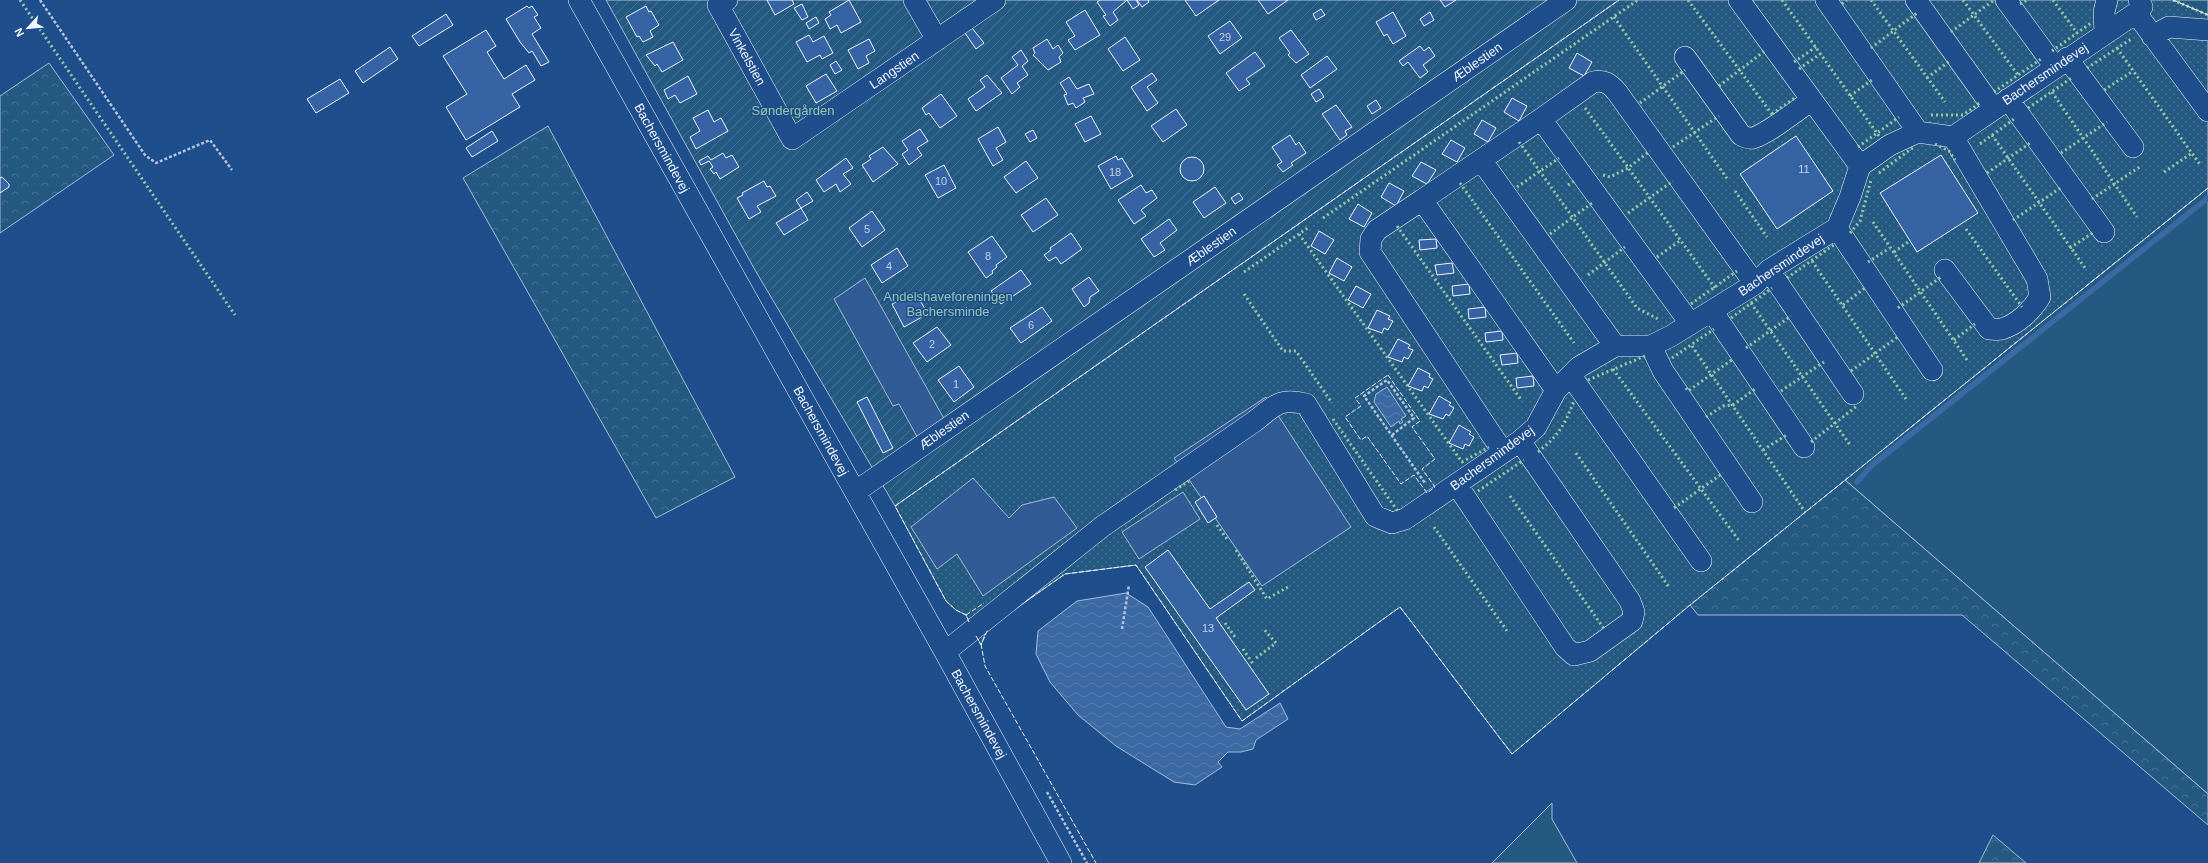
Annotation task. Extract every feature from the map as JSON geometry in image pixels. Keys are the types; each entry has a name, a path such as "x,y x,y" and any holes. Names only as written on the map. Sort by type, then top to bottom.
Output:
{"street":[{"name":"Bachersmindevej","path":"579,0 945,652 1061,863"},
{"name":"Vinkelstien","path":"727,0 718,5 792,139"},
{"path":"914,0 937,40"},
{"name":"Langstien","path":"792,139 995,0"},
{"name":"Æblestien","path":"855,492 1566,0"},
{"path":"1739,0 1860,166 1890,145 1918,132 1953,136 2037,279 2040,297 2032,310 2001,330 1989,329 1945,270"},
{"path":"1826,0 1918,132"},
{"path":"1916,0 2104,232"},
{"path":"2006,0 2133,147"},
{"path":"2105,33 2104,12 2107,0"},
{"name":"Bachersmindevej","path":"1953,136 2105,33 2139,6"},
{"path":"2139,6 2152,36 2208,111"},
{"path":"2152,36 2169,27 2208,30"},
{"path":"1685,57 1741,135 1746,138 1752,138 1762,133 1812,100"},
{"path":"1457,485 1564,647 1574,655 1590,651 1632,621 1634,612 1630,601 1512,446 1370,252 1371,239 1377,230 1593,82 1601,80 1610,85 1637,118 1854,394"},
{"path":"1541,119 1690,323"},
{"path":"1481,160 1616,346 1651,346 1663,371 1752,502"},
{"name":"Bachersmindevej","path":"1651,346 1712,311 1837,228 1850,197 1860,166"},
{"path":"1422,200 1700,562"},
{"path":"1837,228 1932,370"},
{"path":"1712,311 1804,447"},
{"name":"Bachersmindevej","path":"945,652 1103,526 1255,421 1275,405 1292,400 1306,404 1375,516 1392,523 1405,519 1457,485 1512,446 1536,427 1564,383 1580,367 1616,346"}],"path":[{"path":"40,0 145,155 156,163 210,140 232,170"},
{"path":"1392,435 1414,418 1387,380 1364,396 1436,498"},
{"path":"1122,630 1129,585"}],"green space":[{"name":"Andelshaveforeningen Bachersminde","path":"606,0 1619,0 895,506 755,270"},
{"path":"1619,0 2173,0 2208,15 2208,188 1690,605 1512,754 1400,607 1242,721 1136,565 1065,574 987,629 981,645 966,615 956,610 946,601 895,506"},
{"path":"2173,0 2208,0 2208,15"},
{"path":"49,63 114,155 0,233 0,96"},
{"path":"548,126 735,477 656,518 463,178"},
{"path":"2208,188 2208,794 1845,480"},
{"path":"1845,480 2208,794 2208,825 1962,615 1698,615 1690,605"},
{"path":"1552,803 1552,819 1577,863 1492,863"},
{"path":"1993,835 2026,863 1979,863"}],"shaded area":[{"path":"865,278 947,424 920,442 899,404 893,406 834,299"},
{"path":"1266,397 1351,527 1262,586 1174,458"},
{"path":"973,478 1009,518 1022,505 1054,497 1077,528 983,596 957,554 937,569 911,527"},
{"path":"1183,492 1200,519 1139,559 1122,532"}],"water":[{"path":"1387,387 1406,416 1401,419 1403,422 1400,424 1399,421 1391,427 1374,402 1376,394"},
{"path":"1126,593 1148,607 1226,727 1240,729 1280,703 1288,719 1256,740 1253,749 1241,752 1228,752 1218,762 1222,767 1195,785 1174,782 1116,746 1078,715 1050,682 1036,654 1038,631 1077,601"}],"building":[{"path":"767,0 792,0 794,4 775,15"},
{"path":"849,0 861,22 841,33 837,25 830,29 825,19 831,15 829,12"},
{"path":"1100,0 1127,0 1113,12 1118,20 1110,26 1103,16 1106,15 1097,2"},
{"path":"1127,0 1136,0 1139,5 1133,9"},
{"path":"1137,0 1148,0 1149,2 1142,7"},
{"path":"1185,0 1219,0 1196,16"},
{"path":"1258,0 1288,0 1268,14"},
{"path":"1440,0 1456,0 1445,7"},
{"path":"802,4 808,17 802,20 794,8"},
{"path":"527,6 529,8 532,6 538,15 534,17 541,28 532,34 549,62 541,66 532,51 529,53 520,42 506,19"},
{"path":"646,6 649,12 651,11 659,25 650,31 653,37 643,42 639,36 637,37 626,17"},
{"path":"1321,9 1325,15 1316,20 1313,14"},
{"path":"1085,10 1100,35 1075,50 1068,40 1075,36 1066,22"},
{"path":"1393,12 1406,36 1393,44 1387,34 1384,36 1376,22"},
{"path":"1430,12 1434,20 1424,26 1420,19"},
{"path":"446,14 453,25 419,46 412,36"},
{"path":"816,17 819,23 809,29 806,23"},
{"path":"1230,21 1242,38 1220,54 1208,36"},
{"path":"972,28 984,43 976,49 965,33"},
{"path":"486,30 496,46 487,52 504,79 526,65 535,80 512,94 520,107 466,140 446,107 467,94 443,56"},
{"path":"1291,30 1309,54 1296,63 1288,55 1290,53 1279,38"},
{"path":"809,35 813,42 824,36 833,53 822,59 820,55 807,62 796,42"},
{"path":"1125,37 1140,60 1123,71 1108,49"},
{"path":"869,39 875,51 866,56 869,63 858,69 848,50"},
{"path":"1047,39 1053,49 1058,45 1063,53 1059,57 1061,62 1048,70 1033,55 1035,53 1033,48"},
{"path":"673,42 683,60 662,72 657,64 655,66 646,55"},
{"path":"1420,46 1424,51 1429,47 1435,56 1423,65 1428,72 1420,78 1408,62 1403,66 1399,61"},
{"path":"390,47 398,59 363,83 355,71"},
{"path":"1021,50 1028,61 1022,66 1028,75 1017,83 1020,87 1012,94 1001,78 1018,65 1012,57"},
{"path":"1255,52 1265,66 1246,79 1250,84 1239,91 1226,73"},
{"path":"1577,53 1592,62 1584,76 1569,68"},
{"path":"1327,56 1337,69 1310,88 1301,75"},
{"path":"836,61 842,70 835,74 830,65"},
{"path":"1152,73 1157,80 1147,87 1158,103 1147,111 1131,87"},
{"path":"826,74 837,91 816,103 806,86"},
{"path":"987,75 1002,93 976,111 968,99 985,87 980,80"},
{"path":"688,76 697,94 680,103 675,95 668,99 664,90"},
{"path":"1069,77 1077,89 1089,84 1094,94 1083,98 1085,102 1076,108 1073,103 1068,105 1064,95 1067,94 1060,83"},
{"path":"340,79 349,93 316,113 307,99"},
{"path":"1319,89 1324,97 1316,102 1311,94"},
{"path":"941,94 957,116 940,128 929,113 926,115 922,108"},
{"path":"1512,98 1527,106 1519,121 1504,112"},
{"path":"1376,100 1381,108 1372,114 1367,106"},
{"path":"1336,105 1352,127 1345,131 1347,135 1340,140 1322,114"},
{"path":"1176,109 1187,125 1163,142 1151,126"},
{"path":"708,110 714,122 721,118 728,131 696,149 690,137 700,131 693,118"},
{"path":"1091,116 1101,134 1085,142 1075,124"},
{"path":"1482,120 1496,128 1488,142 1474,134"},
{"path":"998,127 1006,142 996,148 1003,160 993,166 978,139"},
{"path":"920,129 928,141 917,148 922,155 909,165 902,154 908,150 902,141"},
{"path":"1033,130 1037,138 1030,142 1025,134"},
{"path":"492,131 498,141 472,157 466,148"},
{"path":"1290,135 1296,145 1299,142 1306,153 1291,163 1293,165 1283,172 1277,165 1282,162 1272,147"},
{"path":"1796,136 1833,191 1777,229 1740,174"},
{"path":"1451,140 1465,148 1457,162 1442,154"},
{"path":"883,147 898,164 873,182 862,165 871,159 869,156"},
{"path":"723,153 726,158 732,155 739,167 720,179 716,172 714,174 710,169 713,167 709,161 701,165 699,161 708,156 711,160"},
{"path":"1941,155 1978,213 1917,252 1880,193"},
{"path":"1116,156 1118,160 1122,158 1133,176 1111,189 1098,166"},
{"path":"1192,157 1201,160 1204,169 1201,178 1192,181 1183,178 1180,169 1183,160"},
{"path":"846,158 853,168 843,174 851,184 840,192 836,184 824,192 816,180"},
{"path":"1026,161 1038,178 1016,193 1004,177"},
{"path":"1421,162 1436,170 1427,184 1412,176"},
{"path":"944,165 956,188 938,198 925,175"},
{"path":"2,177 9,184 9,187 0,193 0,178"},
{"path":"764,181 767,187 770,186 776,196 757,206 761,212 749,219 737,198 743,195 742,193"},
{"path":"1389,183 1404,191 1396,206 1381,197"},
{"path":"1141,185 1146,193 1152,190 1157,198 1141,210 1146,216 1134,224 1118,200"},
{"path":"1215,187 1226,203 1204,218 1193,202"},
{"path":"807,192 813,201 801,208 796,200"},
{"path":"1239,193 1243,199 1235,204 1231,198"},
{"path":"1046,198 1058,215 1033,232 1021,215"},
{"path":"1358,204 1372,213 1364,227 1349,219"},
{"path":"801,208 808,220 784,235 776,223"},
{"path":"872,211 885,230 862,247 849,228"},
{"path":"1169,219 1177,230 1160,243 1165,250 1154,257 1141,239"},
{"path":"1319,231 1334,240 1325,254 1311,246"},
{"path":"1071,233 1082,249 1061,264 1056,257 1049,261 1044,255 1051,250 1050,248"},
{"path":"992,236 1007,257 996,265 997,267 992,271 993,273 986,278 968,252"},
{"path":"1436,239 1437,248 1420,250 1419,240"},
{"path":"897,248 908,266 882,283 871,265"},
{"path":"1337,258 1352,267 1344,281 1329,273"},
{"path":"1452,263 1454,273 1437,275 1435,265"},
{"path":"1021,270 1031,284 1001,304 991,291"},
{"path":"1089,277 1099,291 1090,297 1089,303 1084,307 1072,289"},
{"path":"1469,284 1470,294 1453,296 1452,286"},
{"path":"1356,286 1371,294 1363,308 1348,300"},
{"path":"915,292 925,309 920,312 922,317 904,327 892,304"},
{"path":"1042,307 1052,321 1021,343 1010,328"},
{"path":"1485,307 1486,317 1469,319 1468,309"},
{"path":"1377,310 1390,316 1388,319 1393,321 1388,330 1384,328 1382,333 1368,328"},
{"path":"937,327 951,345 927,362 913,343"},
{"path":"1502,331 1503,340 1486,342 1485,333"},
{"path":"1398,339 1410,345 1408,348 1413,350 1408,359 1404,357 1402,362 1388,357"},
{"path":"1517,353 1518,363 1502,365 1500,355"},
{"path":"959,366 974,387 954,402 938,380"},
{"path":"1418,368 1430,374 1429,377 1433,379 1428,388 1424,386 1422,391 1408,386"},
{"path":"1533,376 1534,386 1517,388 1516,378"},
{"path":"1439,396 1451,403 1449,405 1454,408 1449,416 1446,414 1443,419 1429,414"},
{"path":"867,397 893,448 883,453 857,402"},
{"path":"1459,425 1471,432 1469,434 1474,437 1469,446 1465,444 1463,449 1449,443"},
{"path":"1204,496 1217,517 1208,523 1195,502"},
{"path":"1168,550 1210,609 1249,582 1255,590 1216,618 1269,694 1246,710 1145,567"}],"waterway":[{"path":"1857,482 1871,466 2208,198"}],"hedge":[{"path":"20,0 235,315"},
{"path":"1323,218 1638,0"},
{"path":"1688,0 1774,117"},
{"path":"1782,0 1879,136"},
{"path":"1842,4 1847,0"},
{"path":"1871,0 1945,102"},
{"path":"1963,0 2018,75"},
{"path":"1951,32 1994,0"},
{"path":"2020,4 2027,0"},
{"path":"2053,0 2077,33"},
{"path":"2173,0 2208,15"},
{"path":"1871,48 1917,13"},
{"path":"1614,17 1728,180"},
{"path":"2052,51 2091,23"},
{"path":"2087,68 2131,39"},
{"path":"1794,62 1816,47"},
{"path":"2117,48 2201,166"},
{"path":"1719,86 1766,50"},
{"path":"1799,69 1820,54"},
{"path":"1994,92 2041,59"},
{"path":"1927,78 1951,60"},
{"path":"1640,103 1685,70"},
{"path":"2104,90 2133,71"},
{"path":"2028,108 2073,77"},
{"path":"1850,96 1872,80"},
{"path":"2052,92 2137,217"},
{"path":"1772,114 1796,97"},
{"path":"1931,115 1963,115 1981,102"},
{"path":"1585,108 1715,288"},
{"path":"1673,147 1719,116"},
{"path":"1858,147 1899,117"},
{"path":"1980,144 2014,119"},
{"path":"2061,153 2107,122"},
{"path":"1992,135 2085,268"},
{"path":"1519,142 1637,308 1660,320"},
{"path":"1987,173 2030,143"},
{"path":"1935,144 1949,151 1955,160"},
{"path":"1879,173 1915,146"},
{"path":"1603,175 1610,177 1628,168 1650,151"},
{"path":"2164,172 2192,153"},
{"path":"1517,187 1559,158"},
{"path":"2092,199 2141,166"},
{"path":"1568,185 1576,180"},
{"path":"1850,233 1860,221 1871,180"},
{"path":"1628,213 1673,181"},
{"path":"1460,183 1574,343"},
{"path":"2013,220 2062,187"},
{"path":"1735,191 1767,237"},
{"path":"1550,234 1592,203"},
{"path":"1873,222 1967,360"},
{"path":"1397,226 1522,401"},
{"path":"1244,272 1309,227"},
{"path":"1966,229 2022,307"},
{"path":"2070,248 2094,232"},
{"path":"1299,234 1462,462 1489,447"},
{"path":"1657,257 1681,240"},
{"path":"1894,252 1908,242"},
{"path":"1787,278 1835,244"},
{"path":"1588,275 1625,247"},
{"path":"1868,262 1890,248"},
{"path":"1812,261 1906,399"},
{"path":"1691,304 1737,271"},
{"path":"1898,308 1941,277"},
{"path":"1843,305 1866,287"},
{"path":"1731,318 1772,288"},
{"path":"1244,294 1283,351 1296,351 1332,403"},
{"path":"1751,303 1850,445"},
{"path":"1746,348 1791,316"},
{"path":"1954,340 1975,324"},
{"path":"1672,358 1714,329"},
{"path":"1851,371 1899,336"},
{"path":"1692,346 1805,512"},
{"path":"1588,380 1645,356"},
{"path":"1686,388 1688,391 1733,359"},
{"path":"1781,391 1824,362"},
{"path":"1613,369 1740,542"},
{"path":"1706,417 1723,406 1733,405 1755,389"},
{"path":"1538,452 1560,430 1574,401"},
{"path":"1811,442 1857,406"},
{"path":"1333,419 1399,513"},
{"path":"1763,450 1788,434"},
{"path":"1576,453 1669,587"},
{"path":"1478,491 1524,460"},
{"path":"1674,508 1723,473"},
{"path":"1175,490 1189,481"},
{"path":"1510,496 1605,630"},
{"path":"1217,525 1227,539"},
{"path":"1434,527 1507,631"},
{"path":"1236,550 1267,599 1288,587"},
{"path":"1225,623 1235,637"},
{"path":"1256,658 1276,643 1263,628"},
{"path":"1243,649 1253,664"}],"fence":[{"path":"969,622 966,615 956,610 946,601 895,506 1619,0"},
{"path":"2173,0 2208,15"},
{"path":"1025,602 1065,574 1136,565 1242,721 1400,607 1512,754 1690,605 2208,188"},
{"path":"1388,375 1420,421 1412,427 1435,459 1422,469 1435,487 1427,493 1414,475 1401,484 1367,436 1361,440 1345,417 1361,406 1355,398 1388,375"},
{"path":"966,615 984,603"},
{"path":"976,636 981,645 988,629"},
{"path":"981,644 985,666 1096,863"}],"park label":[{"name":"Søndergården","path":"793,110"}]}
